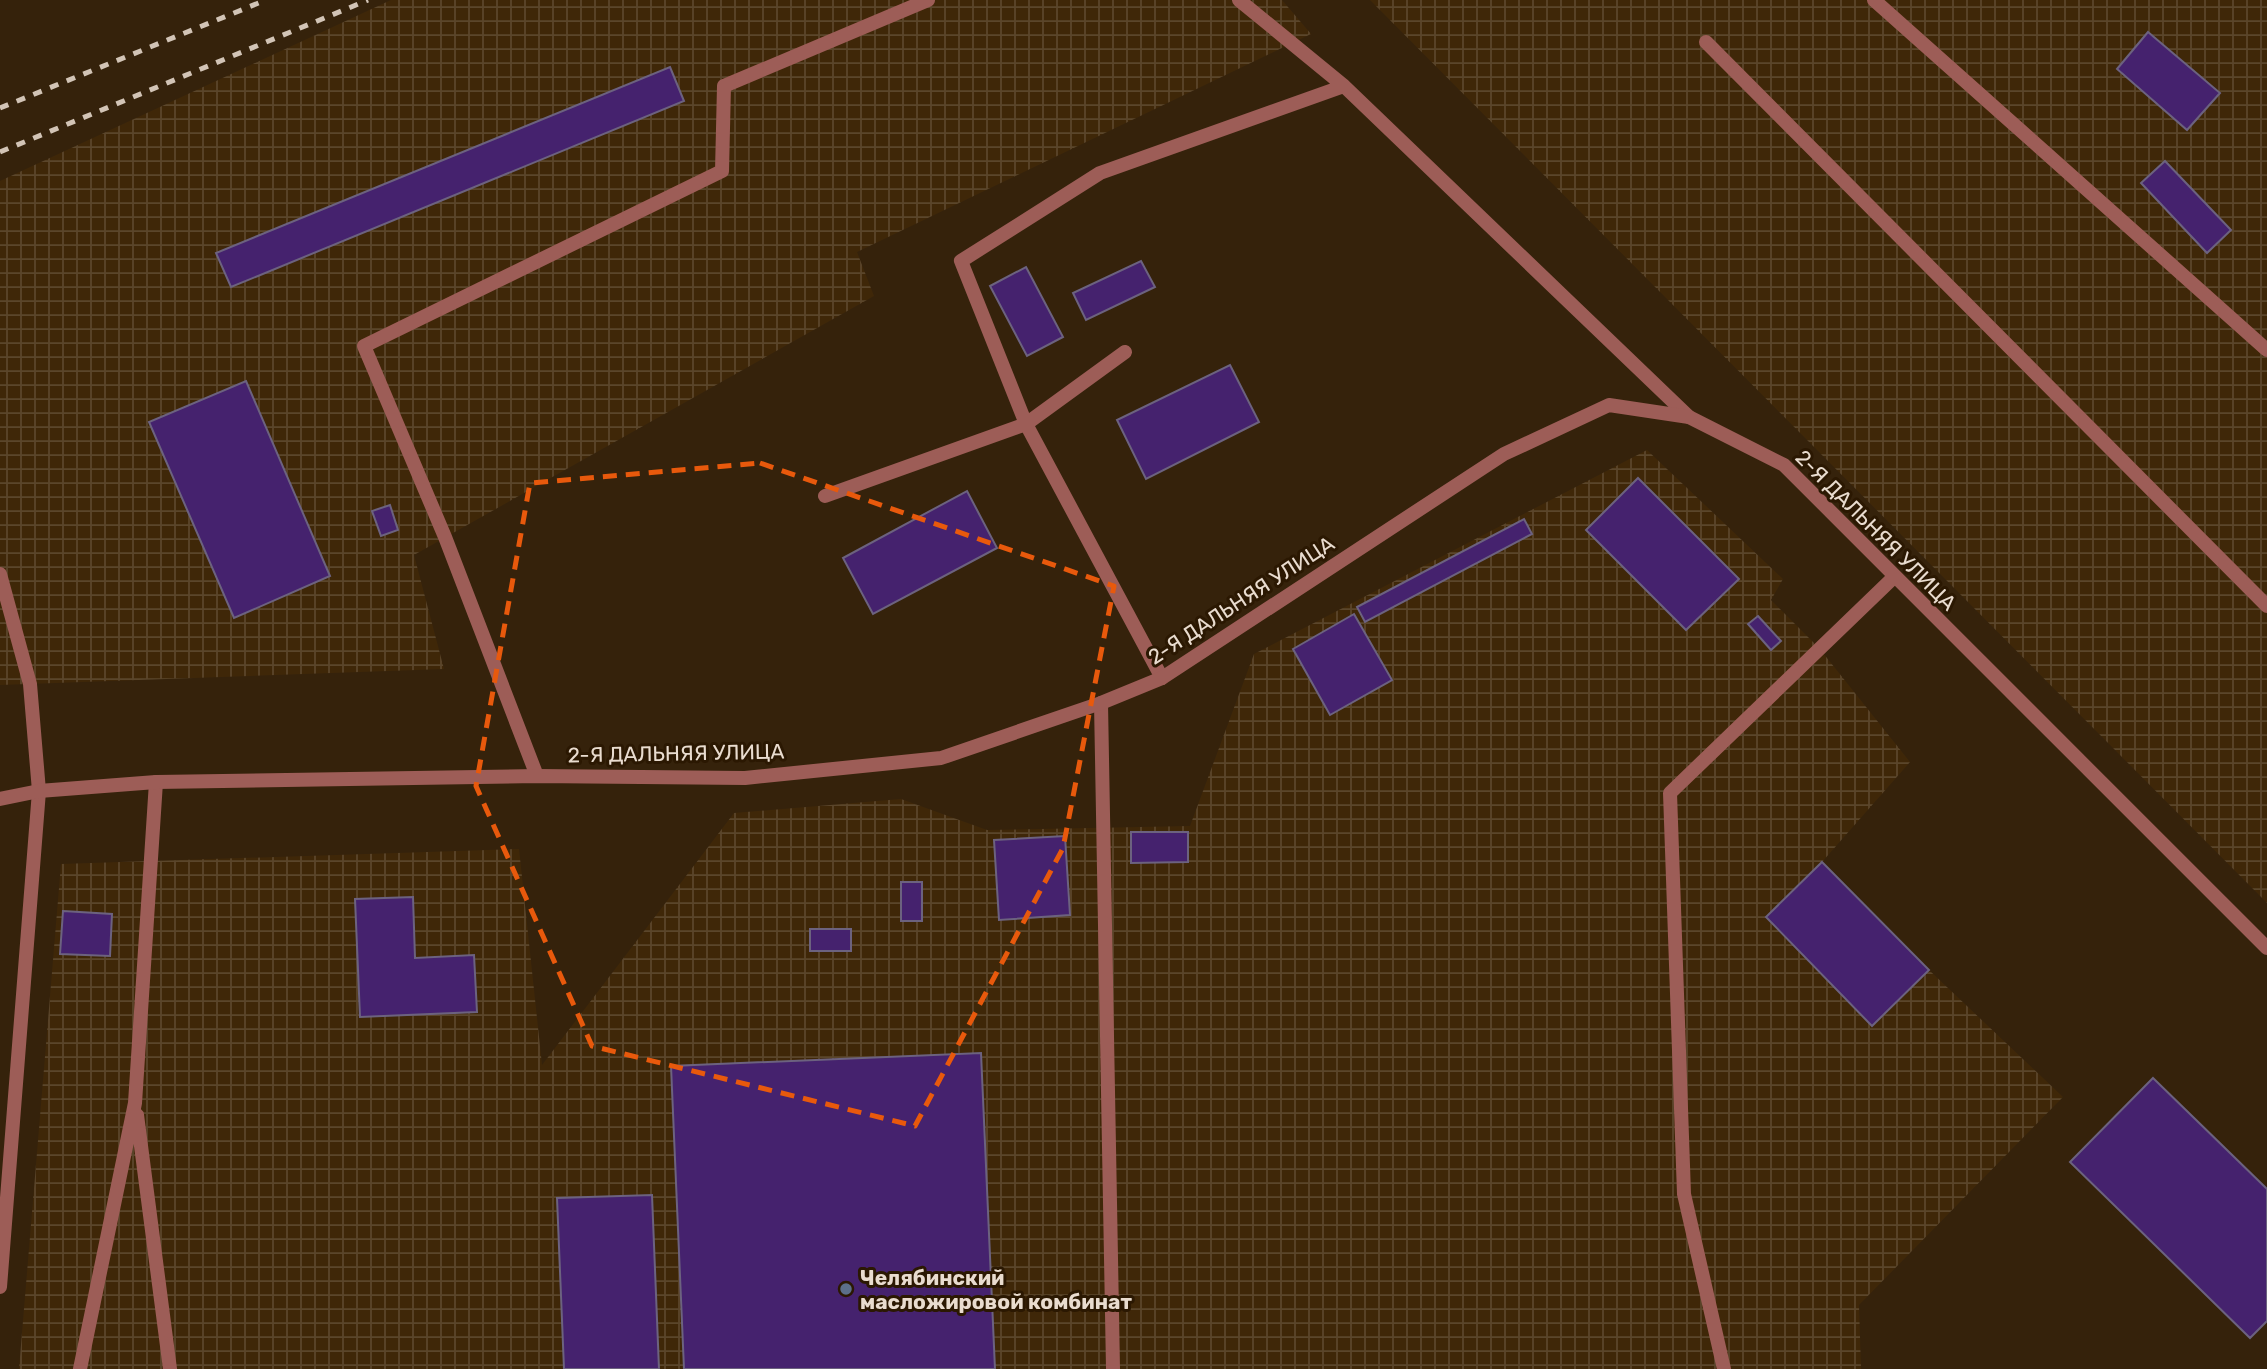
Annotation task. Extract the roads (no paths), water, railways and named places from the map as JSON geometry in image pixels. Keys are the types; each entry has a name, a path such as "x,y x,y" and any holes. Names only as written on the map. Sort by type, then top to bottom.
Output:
{"street":[{"path":"537,776 445,537 364,346 722,171 724,86 928,0"},
{"path":"1239,0 1344,86 1689,417"},
{"path":"1874,0 2267,350"},
{"path":"1706,42 2267,606"},
{"path":"1162,678 1026,424 961,261 1100,173 1344,86"},
{"path":"825,496 1026,424 1125,352"},
{"name":"2-Я ДАЛЬНЯЯ УЛИЦА","path":"0,799 39,791 156,782 537,776 745,778 941,758 1101,704 1162,678 1504,454 1609,405 1689,417 1784,465 2267,948"},
{"path":"0,574 30,684 39,791 0,1287"},
{"path":"1724,1369 1684,1194 1670,793 1894,577"},
{"path":"1101,704 1113,1369"},
{"path":"80,1369 135,1103 156,782"},
{"path":"135,1103 170,1369"}],"railway":[{"path":"0,108 266,0"},
{"path":"0,152 368,0"}],"place":[{"name":"Челябинский масложировой комбинат","path":"846,1289"}]}
